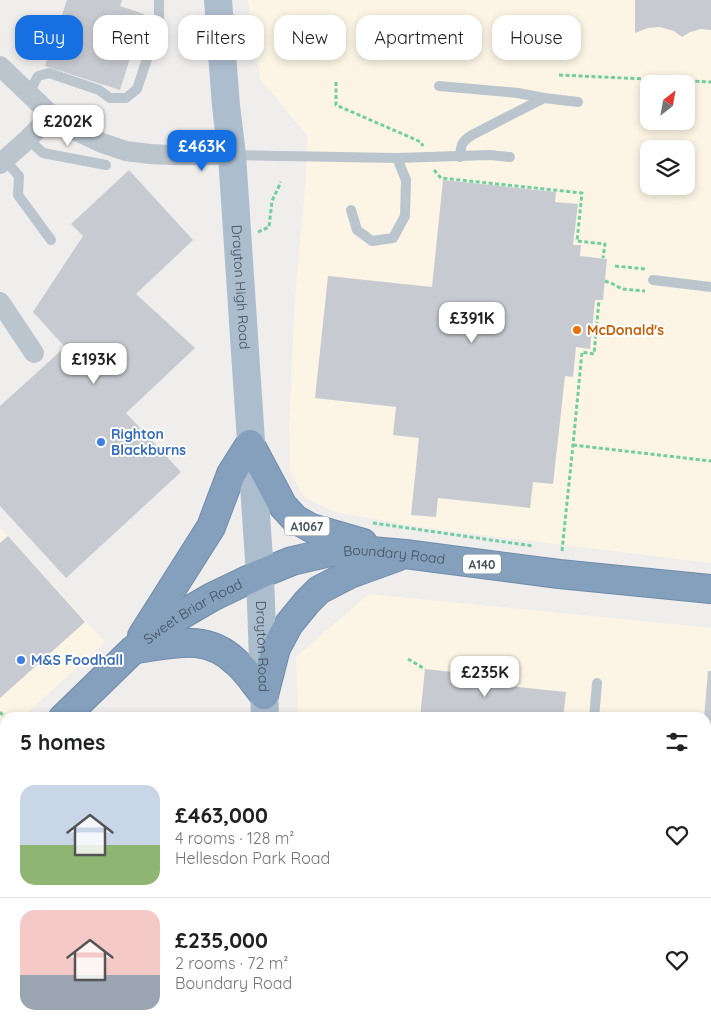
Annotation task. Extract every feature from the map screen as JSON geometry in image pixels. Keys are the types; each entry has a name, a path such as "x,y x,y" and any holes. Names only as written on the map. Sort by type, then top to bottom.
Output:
{"highway":[{"name":"A1067","path":"250,444 283,506 294,519 311,528 405,554"},
{"name":"A140","path":"133,650 211,527 231,474 250,444"},
{"name":"Boundary Road","path":"260,574 299,558 330,552 360,550 559,574 711,589"},
{"name":"A140","path":"264,706 276,648 290,624 313,596 319,590 350,574 405,554"},
{"name":"Sweet Briar Road","path":"70,712 133,650 176,618 212,597 260,574"},
{"path":"133,650 184,643 201,643 218,648 237,662 264,706"}],"main road":[{"name":"Drayton High Road","path":"218,0 226,106 232,155 260,574"},
{"name":"Drayton Road","path":"260,574 264,706"}],"street":[{"path":"0,66 51,115 76,131 102,143 126,151 171,155 232,155"},
{"path":"2,161 28,139 51,115"},
{"path":"0,302 34,353"}],"lane":[{"path":"29,93 38,76 49,73 99,90 110,98 126,98 137,89 159,23 159,0"},
{"path":"439,86 518,92 544,98 578,102"},
{"path":"516,113 518,92"},
{"path":"460,157 461,146 464,140 544,98"},
{"path":"28,139 43,152 106,165"},
{"path":"232,155 397,158 489,155 510,158"},
{"path":"351,210 357,230 372,241 393,238 405,216 406,180 397,158"},
{"path":"2,161 19,176 18,195 51,240"},
{"path":"653,280 711,286"},
{"path":"594,712 597,682"}],"path":[{"path":"559,75 711,82"},
{"path":"336,82 336,105 421,142 435,172 441,178 582,193 577,241 605,244 604,258"},
{"path":"238,242 269,227 272,201 281,182"},
{"path":"559,574 582,352 594,354 599,300"},
{"path":"573,445 711,460"},
{"path":"368,523 542,548"},
{"path":"408,660 425,670"}],"shaded area":[{"path":"248,0 711,0 711,563 434,529 335,512 305,498 290,472 289,429 295,298 306,177 307,135 260,79 257,60 264,60 264,15 250,15"},
{"path":"0,527 105,642 28,712 0,712"},
{"path":"369,594 711,628 711,712 298,712 296,657"}],"building":[{"path":"67,0 122,0 120,6 144,14 93,15 93,60 129,60 120,90 45,66 47,60 83,60 83,15 62,15"},
{"path":"635,0 711,0 711,30 701,29 690,32 682,37 674,31 660,27 648,28 635,33"},
{"path":"129,170 193,240 136,294 195,348 126,413 181,472 66,578 0,506 0,406 65,347 33,312 83,236 71,224"},
{"path":"443,180 556,192 555,202 578,204 573,245 581,245 580,256 607,259 603,300 595,300 590,349 576,347 573,377 565,376 553,484 533,482 530,508 438,498 436,517 411,515 419,438 393,435 396,407 315,398 328,276 432,287"},
{"name":"M&S Foodhall","path":"8,536 85,622 0,698 0,543"},
{"path":"425,669 499,677 499,685 566,692 564,712 421,712"},
{"path":"708,671 711,671 711,712 705,712"}],"place":[{"name":"McDonald's","path":"577,330"},
{"name":"Righton Blackburns","path":"101,442"},
{"name":"M&S Foodhall","path":"21,660"}]}
